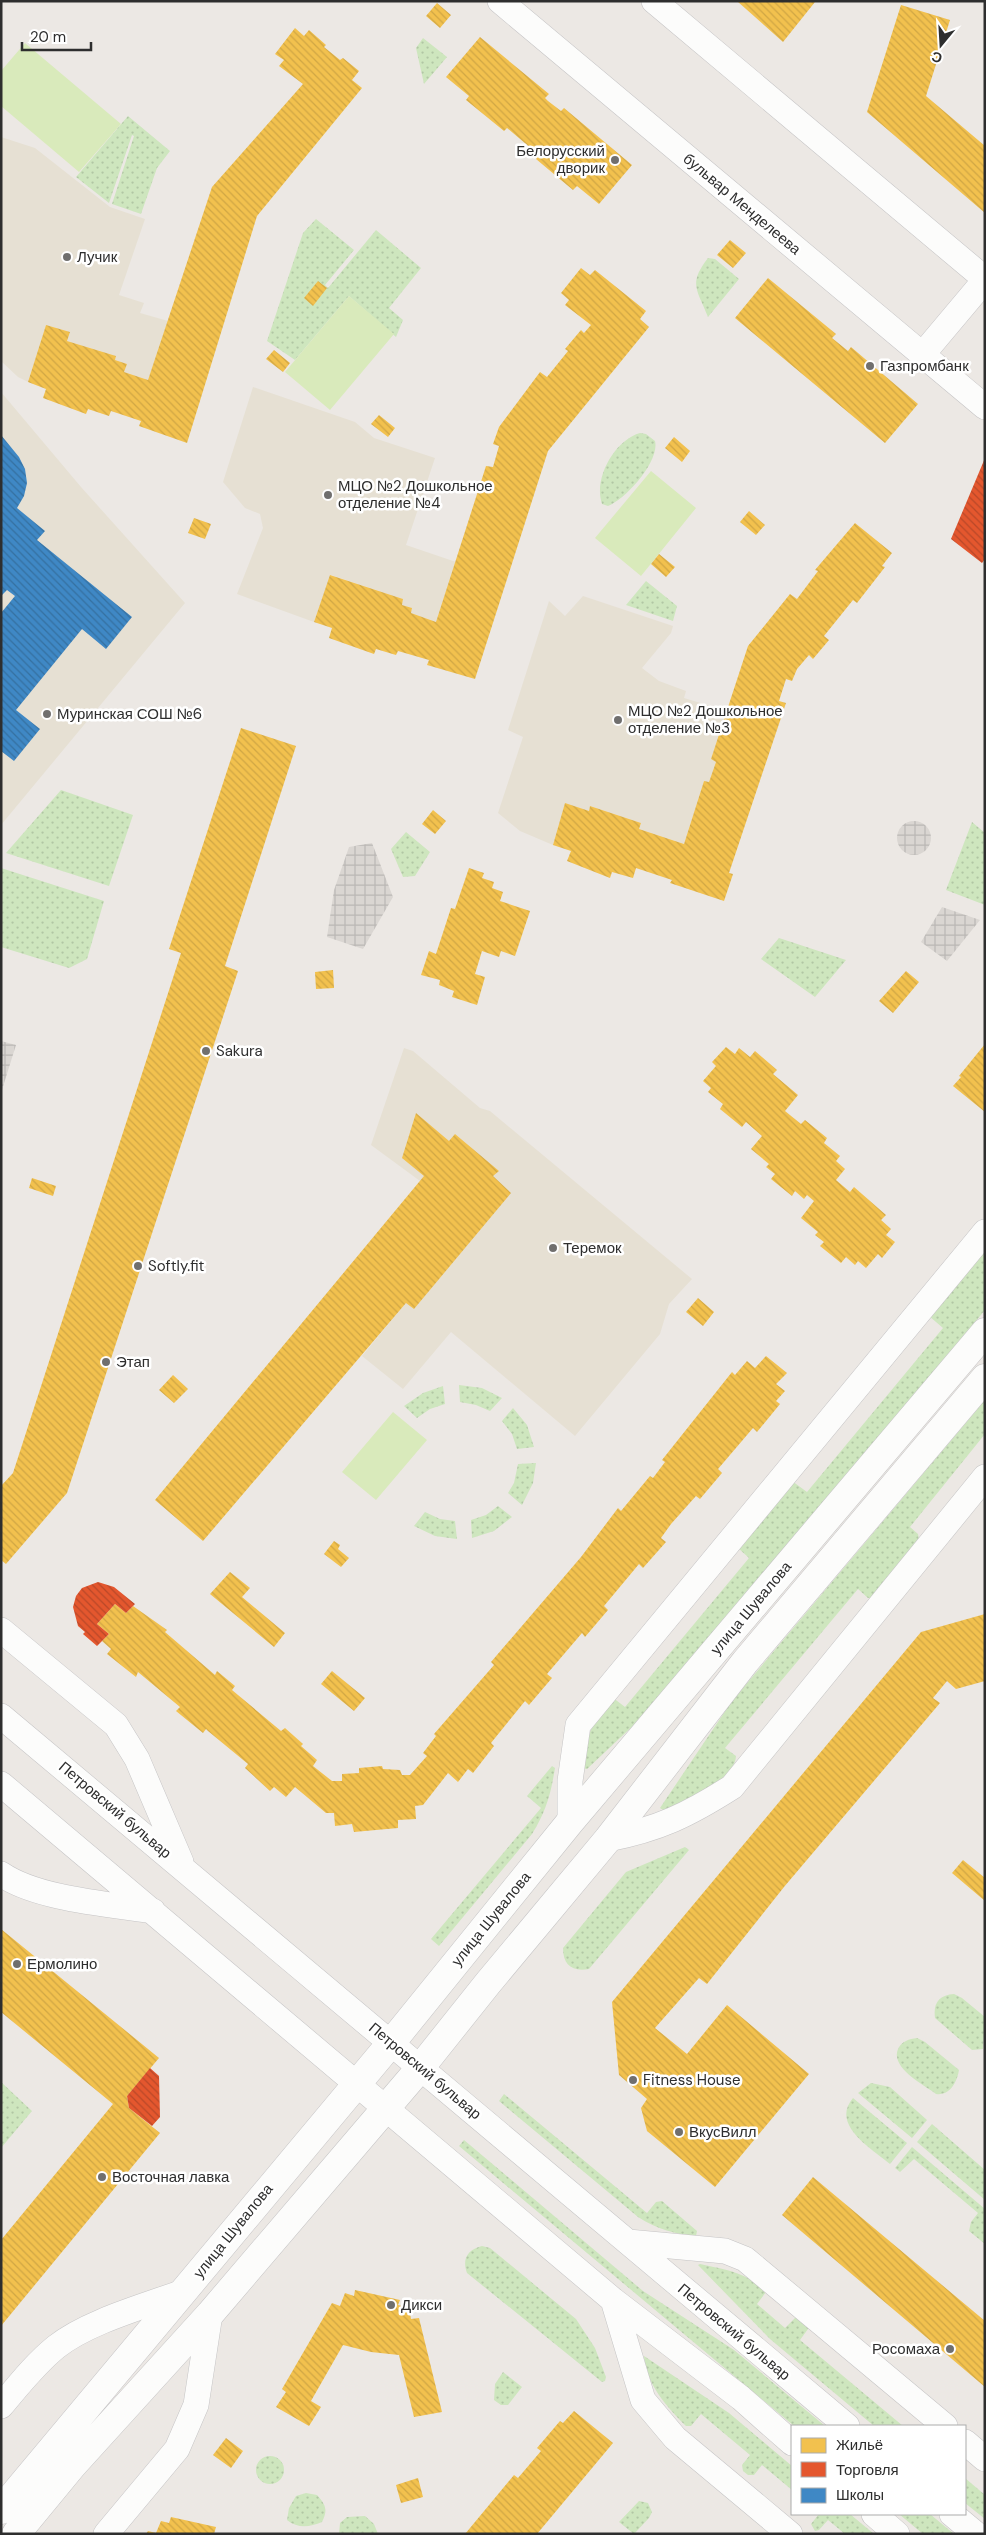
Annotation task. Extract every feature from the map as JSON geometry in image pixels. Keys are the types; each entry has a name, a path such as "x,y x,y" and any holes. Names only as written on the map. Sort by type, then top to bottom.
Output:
{"street":[{"name":"бульвар Менделеева","path":"500,1 985,408"},
{"path":"654,1 985,280 922,355"},
{"path":"570,1822 570,1781 578,1724 985,1232"},
{"name":"улица Шувалова","path":"1,2510 391,2042 570,1822 985,1332"},
{"name":"улица Шувалова","path":"16,2534 72,2466 210,2314 421,2068 494,1975 608,1839 745,1662 985,1378"},
{"path":"608,1839 648,1831 696,1810 732,1788 985,1477"},
{"path":"1,1630 116,1724 137,1759 183,1866"},
{"name":"Петровский бульвар","path":"1,1716 183,1866 846,2425"},
{"path":"1,1784 613,2300 740,2398 791,2442"},
{"path":"1,1874 15,1882 67,1897 153,1911"},
{"path":"628,2242 725,2251 745,2259 944,2425"},
{"path":"1,2406 34,2367 56,2346 82,2330 183,2292"},
{"path":"613,2300 643,2400 675,2438 790,2534"},
{"path":"106,2534 177,2449 196,2405 210,2314"},
{"path":"966,2443 985,2459"},
{"path":"875,2515 897,2534"},
{"path":"953,2515 976,2534"}],"shaded area":[{"name":"Лучик","path":"1,137 35,148 110,207 145,219 119,295 144,303 140,313 168,321 148,380 124,372 127,364 115,360 116,356 67,341 70,332 46,325 28,382 18,377 1,361"},
{"name":"МЦО №2 Дошкольное отделение №4","path":"253,387 355,422 374,438 435,458 406,545 456,562 436,622 411,613 412,608 402,605 403,599 331,575 314,622 237,594 263,528 260,514 245,508 223,482"},
{"name":"Муринская СОШ №6","path":"1,392 81,487 185,603 1,825"},
{"name":"МЦО №2 Дошкольное отделение №3","path":"583,596 673,626 671,633 642,668 659,681 686,691 684,698 727,711 711,759 716,762 709,782 704,781 684,844 639,829 641,823 590,806 589,811 565,804 553,845 520,831 498,813 523,737 508,730 549,601 565,616"},
{"path":"914,821 926,826 931,838 926,850 914,855 902,850 897,838 902,826"},
{"path":"372,843 393,897 363,949 327,937 334,890 349,847"},
{"path":"942,907 980,920 947,961 921,942"},
{"path":"1,1041 16,1045 1,1093"},
{"name":"Теремок","path":"404,1048 413,1051 480,1108 490,1111 692,1279 669,1304 660,1334 575,1436 451,1332 403,1389 362,1356 406,1303 420,1181 371,1145"}],"green space":[{"path":"423,38 447,57 424,84 416,48"},
{"path":"25,43 121,124 79,172 1,106 1,71"},
{"path":"128,116 170,151 157,168 141,214 112,204 134,136 132,135 109,203 76,177"},
{"path":"316,219 354,250 325,285 328,288 376,230 421,268 389,308 403,320 396,337 349,296 295,360 267,341 303,233"},
{"path":"708,258 715,259 739,279 708,317 696,287 696,281"},
{"path":"349,296 394,334 330,410 285,372"},
{"path":"640,433 646,434 655,441 655,449 647,469 624,496 608,506 602,504 600,494 601,483 608,461 622,443"},
{"path":"651,471 696,508 641,576 595,538"},
{"path":"646,581 677,606 673,621 626,605"},
{"path":"61,790 133,815 109,886 6,853"},
{"path":"972,822 985,833 985,905 946,890"},
{"path":"406,832 430,852 415,876 403,877 391,849"},
{"path":"1,868 104,901 87,959 69,968 1,947"},
{"path":"779,938 846,960 815,997 761,959"},
{"path":"985,1251 985,1310 654,1706 587,1769 582,1768 586,1746 594,1722 612,1697 625,1707 749,1558 737,1547 792,1481 807,1492 943,1328 929,1316"},
{"path":"459,1385 482,1388 502,1398 490,1411 476,1405 460,1402"},
{"path":"443,1386 445,1404 430,1409 417,1418 404,1406 423,1393"},
{"path":"985,1400 985,1434 910,1527 918,1534 919,1540 872,1598 868,1598 858,1589 725,1748 736,1756 727,1774 695,1796 663,1810 660,1808 732,1701"},
{"path":"513,1408 527,1425 534,1447 517,1449 512,1434 502,1421"},
{"path":"393,1412 427,1440 376,1500 342,1472"},
{"path":"536,1463 533,1483 522,1505 508,1493 514,1483 518,1464"},
{"path":"498,1506 512,1517 494,1531 472,1538 471,1520 486,1515"},
{"path":"425,1512 440,1519 455,1521 457,1539 435,1536 414,1526"},
{"path":"552,1766 555,1768 550,1794 541,1818 532,1834 439,1946 431,1939 541,1808 527,1796"},
{"path":"685,1847 689,1850 589,1969 583,1970 570,1966 563,1954 563,1948 626,1872"},
{"path":"954,1994 962,1998 985,2017 983,2049 972,2050 935,2018 935,2008 938,2001 944,1996"},
{"path":"917,2038 925,2042 959,2070 955,2083 945,2093 936,2094 917,2081 899,2063 897,2056 900,2046 906,2041"},
{"path":"1,2082 32,2111 1,2148"},
{"path":"871,2083 890,2087 927,2120 912,2138 858,2093"},
{"path":"504,2094 647,2213 656,2202 662,2201 697,2231 696,2236 666,2230 638,2217 499,2101"},
{"path":"853,2098 907,2143 890,2164 864,2144 850,2127 847,2118 847,2108"},
{"path":"932,2124 985,2170 985,2200 917,2142"},
{"path":"464,2140 643,2291 734,2350 824,2425 793,2425 459,2146"},
{"path":"912,2147 985,2209 985,2244 969,2231 971,2222 978,2213 914,2159 900,2172 895,2168"},
{"path":"482,2246 490,2248 576,2319 595,2348 606,2377 605,2381 602,2382 467,2273 465,2263 467,2256 473,2250"},
{"path":"698,2265 736,2273 759,2285 766,2292 757,2304 785,2328 795,2318 801,2317 808,2323 808,2329 800,2340 902,2425 873,2425 770,2339"},
{"path":"644,2356 729,2413 791,2465 791,2489 762,2465 754,2475 748,2475 743,2471 742,2465 750,2455 701,2414 691,2426 686,2426 665,2403 653,2385"},
{"path":"503,2372 522,2387 508,2405 501,2405 494,2400 495,2384"},
{"path":"270,2456 280,2460 284,2470 280,2480 270,2484 260,2480 256,2470 260,2460"},
{"path":"966,2479 985,2495 985,2519 966,2504"},
{"path":"306,2493 317,2495 325,2508 324,2518 322,2522 313,2525 295,2525 287,2520 289,2508 296,2496"},
{"path":"639,2501 648,2503 652,2512 634,2534 619,2522"},
{"path":"818,2515 851,2515 874,2534 845,2534 828,2520 819,2530 815,2531 811,2524"},
{"path":"900,2515 931,2515 954,2534 923,2534"},
{"path":"365,2516 374,2524 378,2534 339,2534 340,2523 347,2517"}],"building: Жильё":[{"path":"737,1 814,1 815,2 783,42"},
{"path":"437,3 451,15 440,28 426,16"},
{"path":"901,5 950,20 926,96 985,146 985,213 867,112"},
{"path":"295,28 304,36 309,30 326,45 324,47 340,60 343,58 359,71 352,80 362,88 257,216 187,443 139,426 141,421 111,411 109,416 88,409 86,414 43,398 46,389 28,382 46,325 70,332 67,341 116,356 115,360 127,364 124,372 148,380 212,187 303,84 279,66 284,60 275,54"},
{"path":"480,37 549,94 545,98 548,101 561,111 564,108 632,165 599,204 577,186 573,190 536,159 539,155 507,128 504,131 466,100 469,96 446,77"},
{"path":"730,240 746,253 733,268 717,255"},
{"path":"581,268 590,275 595,270 646,311 640,319 649,327 548,451 475,679 427,665 429,660 398,651 396,655 376,649 374,654 329,638 332,628 314,622 330,575 403,599 402,605 412,608 411,613 436,622 486,466 493,467 499,446 493,444 499,427 540,372 547,377 568,351 565,349 581,330 584,333 591,325 565,305 569,300 561,293"},
{"path":"768,278 836,334 832,338 848,351 851,347 918,404 885,443 735,318"},
{"path":"318,281 327,288 313,306 304,298"},
{"path":"274,350 290,363 283,372 266,359"},
{"path":"379,415 395,428 388,437 371,424"},
{"path":"674,437 690,451 682,462 665,448"},
{"path":"749,511 765,525 756,535 740,522"},
{"path":"194,518 211,524 205,539 188,533"},
{"path":"855,523 892,553 882,566 885,567 857,603 853,600 824,636 829,640 813,659 809,655 797,669 792,681 786,679 779,701 786,703 729,873 733,874 724,901 670,883 672,880 636,868 633,878 612,872 610,878 567,861 571,851 553,845 565,803 589,811 590,806 641,823 639,829 684,844 704,781 709,782 716,762 711,759 748,646 790,594 797,599 818,571 815,570"},
{"path":"659,554 675,567 666,577 651,564"},
{"path":"241,728 296,746 225,966 238,971 67,1493 6,1564 1,1560 1,1486 13,1473 181,953 169,949"},
{"path":"433,810 446,821 435,834 422,824"},
{"path":"469,868 484,873 482,878 494,882 492,888 503,892 500,901 530,911 515,956 501,951 499,957 482,951 475,974 485,977 477,1005 452,997 454,991 439,985 440,980 421,975 429,951 436,954 451,908 455,909"},
{"path":"333,970 334,988 316,989 315,972"},
{"path":"906,971 919,982 893,1013 879,1001"},
{"path":"985,1044 985,1112 953,1086"},
{"path":"726,1047 735,1054 739,1048 750,1057 755,1051 777,1070 773,1074 798,1095 785,1111 801,1124 805,1120 827,1138 824,1143 840,1156 836,1161 845,1169 836,1180 850,1192 854,1187 886,1215 881,1220 891,1229 886,1235 895,1242 882,1258 878,1254 866,1268 858,1261 855,1265 846,1257 841,1263 820,1246 824,1242 815,1235 818,1232 801,1218 814,1201 807,1195 804,1199 795,1191 792,1196 771,1179 775,1174 766,1167 769,1164 751,1149 762,1136 746,1122 742,1127 720,1109 723,1104 708,1092 711,1088 703,1081 716,1066 712,1062"},
{"path":"416,1113 449,1141 455,1134 499,1171 493,1176 511,1193 414,1309 406,1303 203,1541 155,1500 424,1176 402,1158"},
{"path":"32,1178 56,1186 53,1196 29,1188"},
{"path":"698,1298 714,1312 703,1326 686,1312"},
{"path":"766,1356 787,1373 776,1384 785,1391 776,1401 780,1404 757,1432 753,1428 718,1469 722,1473 700,1499 696,1496 671,1524 661,1538 666,1542 643,1568 639,1564 604,1606 608,1610 585,1637 582,1633 547,1674 552,1678 529,1705 525,1701 491,1743 494,1746 473,1773 468,1769 458,1782 448,1773 423,1805 415,1806 416,1819 398,1820 398,1828 354,1832 352,1824 335,1826 334,1813 326,1813 295,1787 286,1797 274,1787 270,1791 245,1768 248,1764 206,1729 203,1733 176,1711 180,1707 138,1672 136,1677 107,1654 111,1649 102,1641 109,1634 97,1624 115,1604 126,1613 133,1606 167,1630 165,1632 215,1675 217,1671 235,1686 232,1690 281,1731 285,1728 317,1760 313,1766 332,1781 342,1781 342,1774 359,1773 359,1768 382,1766 383,1769 400,1770 402,1775 410,1775 427,1756 423,1753 436,1736 434,1734 494,1665 491,1662 581,1557 618,1508 621,1511 650,1476 653,1478 665,1462 662,1460 732,1372 735,1375 747,1361 755,1368"},
{"path":"173,1375 188,1389 174,1403 159,1390"},
{"path":"334,1541 340,1545 338,1549 349,1558 341,1567 324,1554"},
{"path":"230,1572 250,1588 242,1597 285,1633 274,1647 210,1594"},
{"path":"985,1614 985,1681 956,1689 947,1681 933,1698 940,1703 784,1887 707,1984 699,1978 655,2028 687,2054 727,2005 809,2074 715,2187 647,2131 641,2108 647,2099 619,2075 612,2002 921,1632"},
{"path":"332,1671 365,1698 354,1711 321,1684"},
{"path":"963,1860 985,1878 985,1901 952,1873"},
{"path":"1,1929 159,2058 127,2096 129,2108 160,2133 1,2326 1,2240 113,2104 1,2012"},
{"path":"813,2177 985,2321 985,2387 782,2215"},
{"path":"355,2290 400,2300 398,2305 409,2308 411,2319 419,2318 442,2412 414,2417 399,2355 371,2352 343,2345 311,2401 321,2407 309,2426 276,2407 286,2392 282,2389 332,2303 340,2306 345,2293 354,2296"},
{"path":"574,2411 613,2443 537,2534 465,2534 514,2475 518,2478 541,2451 537,2448 560,2421 563,2423"},
{"path":"226,2438 243,2451 231,2468 213,2455"},
{"path":"418,2478 423,2497 401,2503 396,2485"},
{"path":"171,2517 216,2527 214,2534 146,2534 148,2531 156,2533 161,2521 169,2523"}],"building: Торговля":[{"path":"985,458 985,559 982,563 951,539"},
{"path":"98,1582 114,1587 135,1604 126,1613 115,1604 97,1624 109,1634 97,1646 83,1634 85,1632 78,1626 73,1607 76,1596 82,1588"},
{"path":"150,2068 159,2076 160,2117 152,2126 129,2108 127,2096"}],"building: Школы":[{"path":"1,435 19,457 25,469 27,483 24,496 17,508 45,531 37,540 132,617 106,649 82,629 16,710 40,729 14,761 1,751 1,613 15,596 7,590 1,596"}],"place":[{"name":"Белорусский дворик","path":"615,160"},
{"name":"Лучик","path":"67,257"},
{"name":"Газпромбанк","path":"870,366"},
{"name":"МЦО №2 Дошкольное отделение №4","path":"328,495"},
{"name":"Муринская СОШ №6","path":"47,714"},
{"name":"МЦО №2 Дошкольное отделение №3","path":"618,720"},
{"name":"Sakura","path":"206,1051"},
{"name":"Теремок","path":"553,1248"},
{"name":"Softly.fit","path":"138,1266"},
{"name":"Этап","path":"106,1362"},
{"name":"Ермолино","path":"17,1964"},
{"name":"Fitness House","path":"633,2080"},
{"name":"ВкусВилл","path":"679,2132"},
{"name":"Восточная лавка","path":"102,2177"},
{"name":"Дикси","path":"391,2305"},
{"name":"Росомаха","path":"950,2349"}]}
